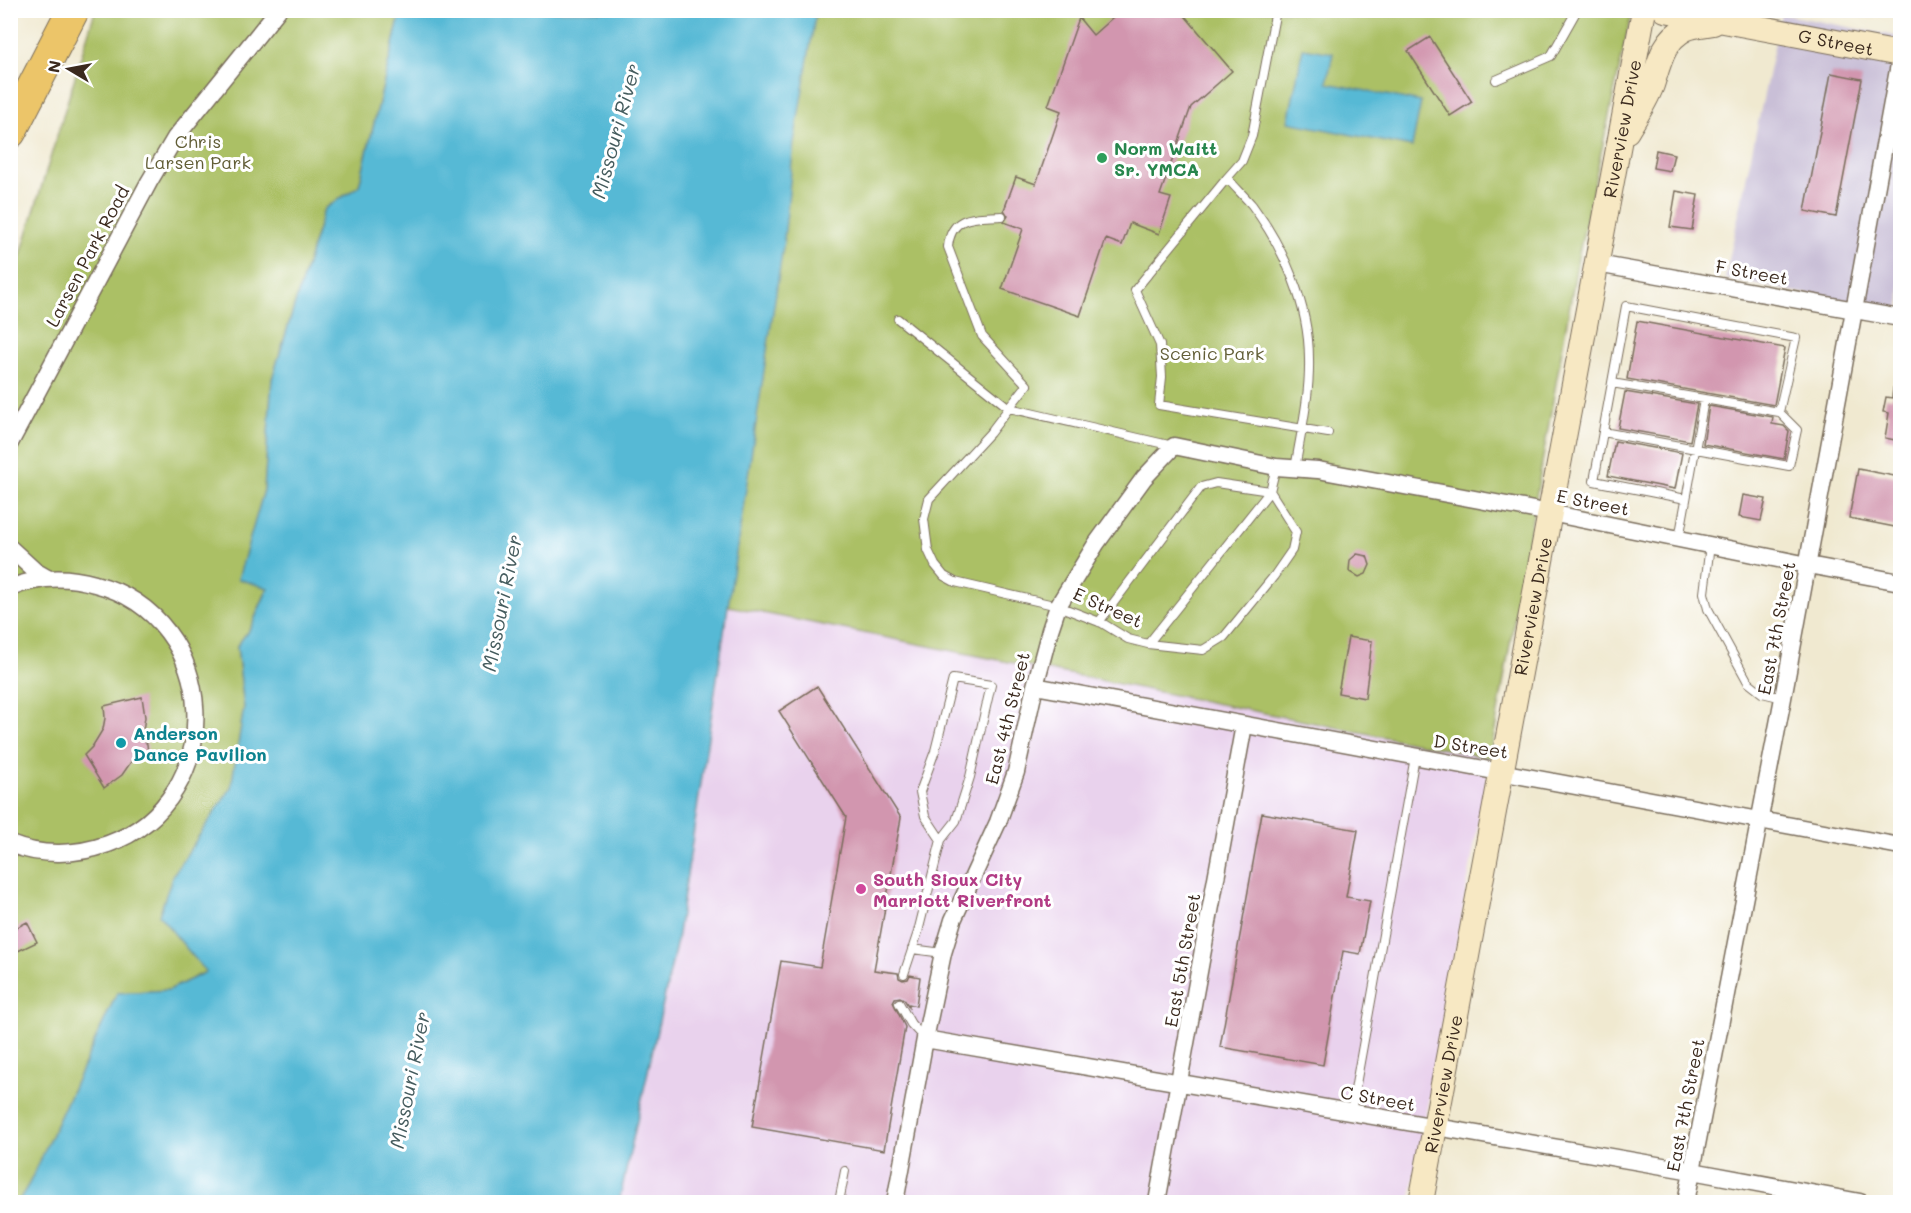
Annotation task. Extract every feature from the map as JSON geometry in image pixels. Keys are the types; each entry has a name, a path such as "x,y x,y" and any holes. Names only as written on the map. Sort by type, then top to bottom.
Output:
{"highway":[{"path":"10,120 48,10"},
{"path":"10,132 73,10"}],"main road":[{"name":"Riverview Drive","path":"1421,1203 1644,10"},
{"name":"G Street","path":"1665,10 1900,54"},
{"path":"1619,143 1651,87 1660,56 1667,45 1686,28 1721,21"}],"street":[{"name":"Larsen Park Road","path":"10,443 149,182 175,138 278,10"},
{"name":"East 7th Street","path":"1686,1203 1856,310 1900,59"},
{"name":"F Street","path":"1597,264 1900,318"},
{"name":"E Street","path":"1174,446 1276,467 1318,470 1550,513 1808,566 1900,582"},
{"name":"East 4th Street","path":"895,1203 925,1039 953,920 998,822 1016,772 1035,686 1058,606 1096,544 1144,478 1174,446"},
{"path":"10,548 35,571 49,579"},
{"path":"10,588 49,579 85,581 104,586 134,600 157,619 185,660 191,677 196,706 195,737 190,759 172,794 163,806 141,826 118,840 93,849 64,853 36,851 10,844"},
{"name":"D Street","path":"1035,686 1900,846"},
{"name":"East 5th Street","path":"1157,1203 1244,725"},
{"name":"C Street","path":"925,1039 1692,1171 1860,1203"}],"lane":[{"path":"1276,10 1252,136 1242,161 1135,290 1160,345 1162,377 1159,405 1328,433"},
{"path":"1496,80 1551,56 1577,10"},
{"path":"1227,178 1252,206 1275,243 1294,281 1304,314 1310,358 1307,397 1295,469"},
{"name":"E Street","path":"1002,216 971,218 954,226 949,236 948,248 982,336 1027,385 990,433 929,499 924,519 928,550 935,565 944,576 955,582 1058,606 1099,622 1128,639 1148,644 1203,650 1224,638 1292,550 1296,532 1270,491"},
{"path":"1686,499 1594,481 1626,306 1796,338 1779,412"},
{"path":"898,319 1009,408 1174,446"},
{"path":"1603,432 1789,466 1797,430 1779,412 1612,383"},
{"path":"1679,539 1704,400"},
{"path":"1148,644 1270,491 1276,467"},
{"path":"1099,622 1201,487 1216,483 1270,491"},
{"path":"1710,545 1704,593 1708,609 1748,682 1762,693 1783,698"},
{"path":"904,974 941,840 956,821 970,777 991,685 953,679 934,751 920,792 925,816 941,840"},
{"path":"1351,1112 1415,757"},
{"path":"912,949 944,953"},
{"path":"899,1003 911,1024 925,1039"},
{"path":"839,1203 845,1172"}],"shaded area":[{"path":"1781,14 1900,37 1900,311 1725,279"},
{"path":"728,606 1490,758 1410,1202 619,1202 677,940"}],"green space":[{"name":"Chris Larsen Park","path":"95,11 401,11 359,186 324,209 272,379 264,490 239,579 268,587 251,627 237,647 244,707 231,789 173,875 206,972 169,990 117,993 29,1184 18,1202 11,1202 11,282"},
{"name":"Scenic Park","path":"755,11 1632,11 1579,253 1490,758 728,606 722,79"}],"water":[{"name":"Missouri River","path":"401,11 816,11 794,142 784,240 677,940 619,1202 18,1202 29,1184 117,993 169,990 206,972 159,915 173,875 231,788 244,707 237,646 251,627 268,588 238,579 264,490 272,379 324,209 359,186"},
{"path":"1303,48 1333,53 1327,83 1421,102 1412,147 1288,122"}],"building":[{"path":"1121,10 1180,10 1232,71 1191,107 1160,195 1171,198 1159,234 1130,223 1122,245 1106,239 1080,316 1002,289 1023,229 1004,222 1008,216 1004,210 1016,177 1036,184 1061,111 1048,106 1079,18 1093,35"},
{"path":"1430,37 1472,102 1450,116 1408,51"},
{"path":"1831,73 1862,79 1836,217 1805,211"},
{"path":"1656,150 1674,154 1670,171 1653,168"},
{"path":"1676,191 1698,195 1692,230 1670,227"},
{"path":"1637,321 1785,348 1774,405 1627,379"},
{"path":"1893,388 1900,388 1900,441 1885,438 1889,413 1883,412 1886,397 1892,398"},
{"path":"1625,392 1697,404 1690,441 1618,428"},
{"path":"1709,406 1773,417 1772,424 1784,426 1789,431 1784,459 1703,444"},
{"path":"1615,441 1682,453 1675,489 1608,476"},
{"path":"1858,469 1900,477 1900,528 1849,518"},
{"path":"1743,495 1766,499 1761,521 1739,517"},
{"path":"1357,554 1367,556 1370,565 1366,574 1359,577 1349,571 1350,560"},
{"path":"1348,637 1372,641 1365,698 1338,693"},
{"name":"South Sioux City Marriott Riverfront","path":"817,686 901,818 874,970 898,973 899,978 903,980 908,979 910,975 920,977 916,1006 909,1004 909,1007 900,997 895,998 893,1002 905,1027 884,1150 752,1127 781,961 820,967 846,817 779,711"},
{"name":"Anderson Dance Pavilion","path":"142,697 145,717 142,738 147,744 148,753 142,758 133,759 122,775 104,788 84,755 103,729 104,706"},
{"path":"1262,813 1358,830 1346,897 1370,901 1360,954 1343,951 1323,1065 1220,1047"},
{"path":"27,922 37,942 18,951 10,936 10,931"}],"place":[{"name":"Norm Waitt Sr. YMCA","path":"1102,158"},
{"name":"Anderson Dance Pavilion","path":"121,743"},
{"name":"South Sioux City Marriott Riverfront","path":"861,889"}]}
